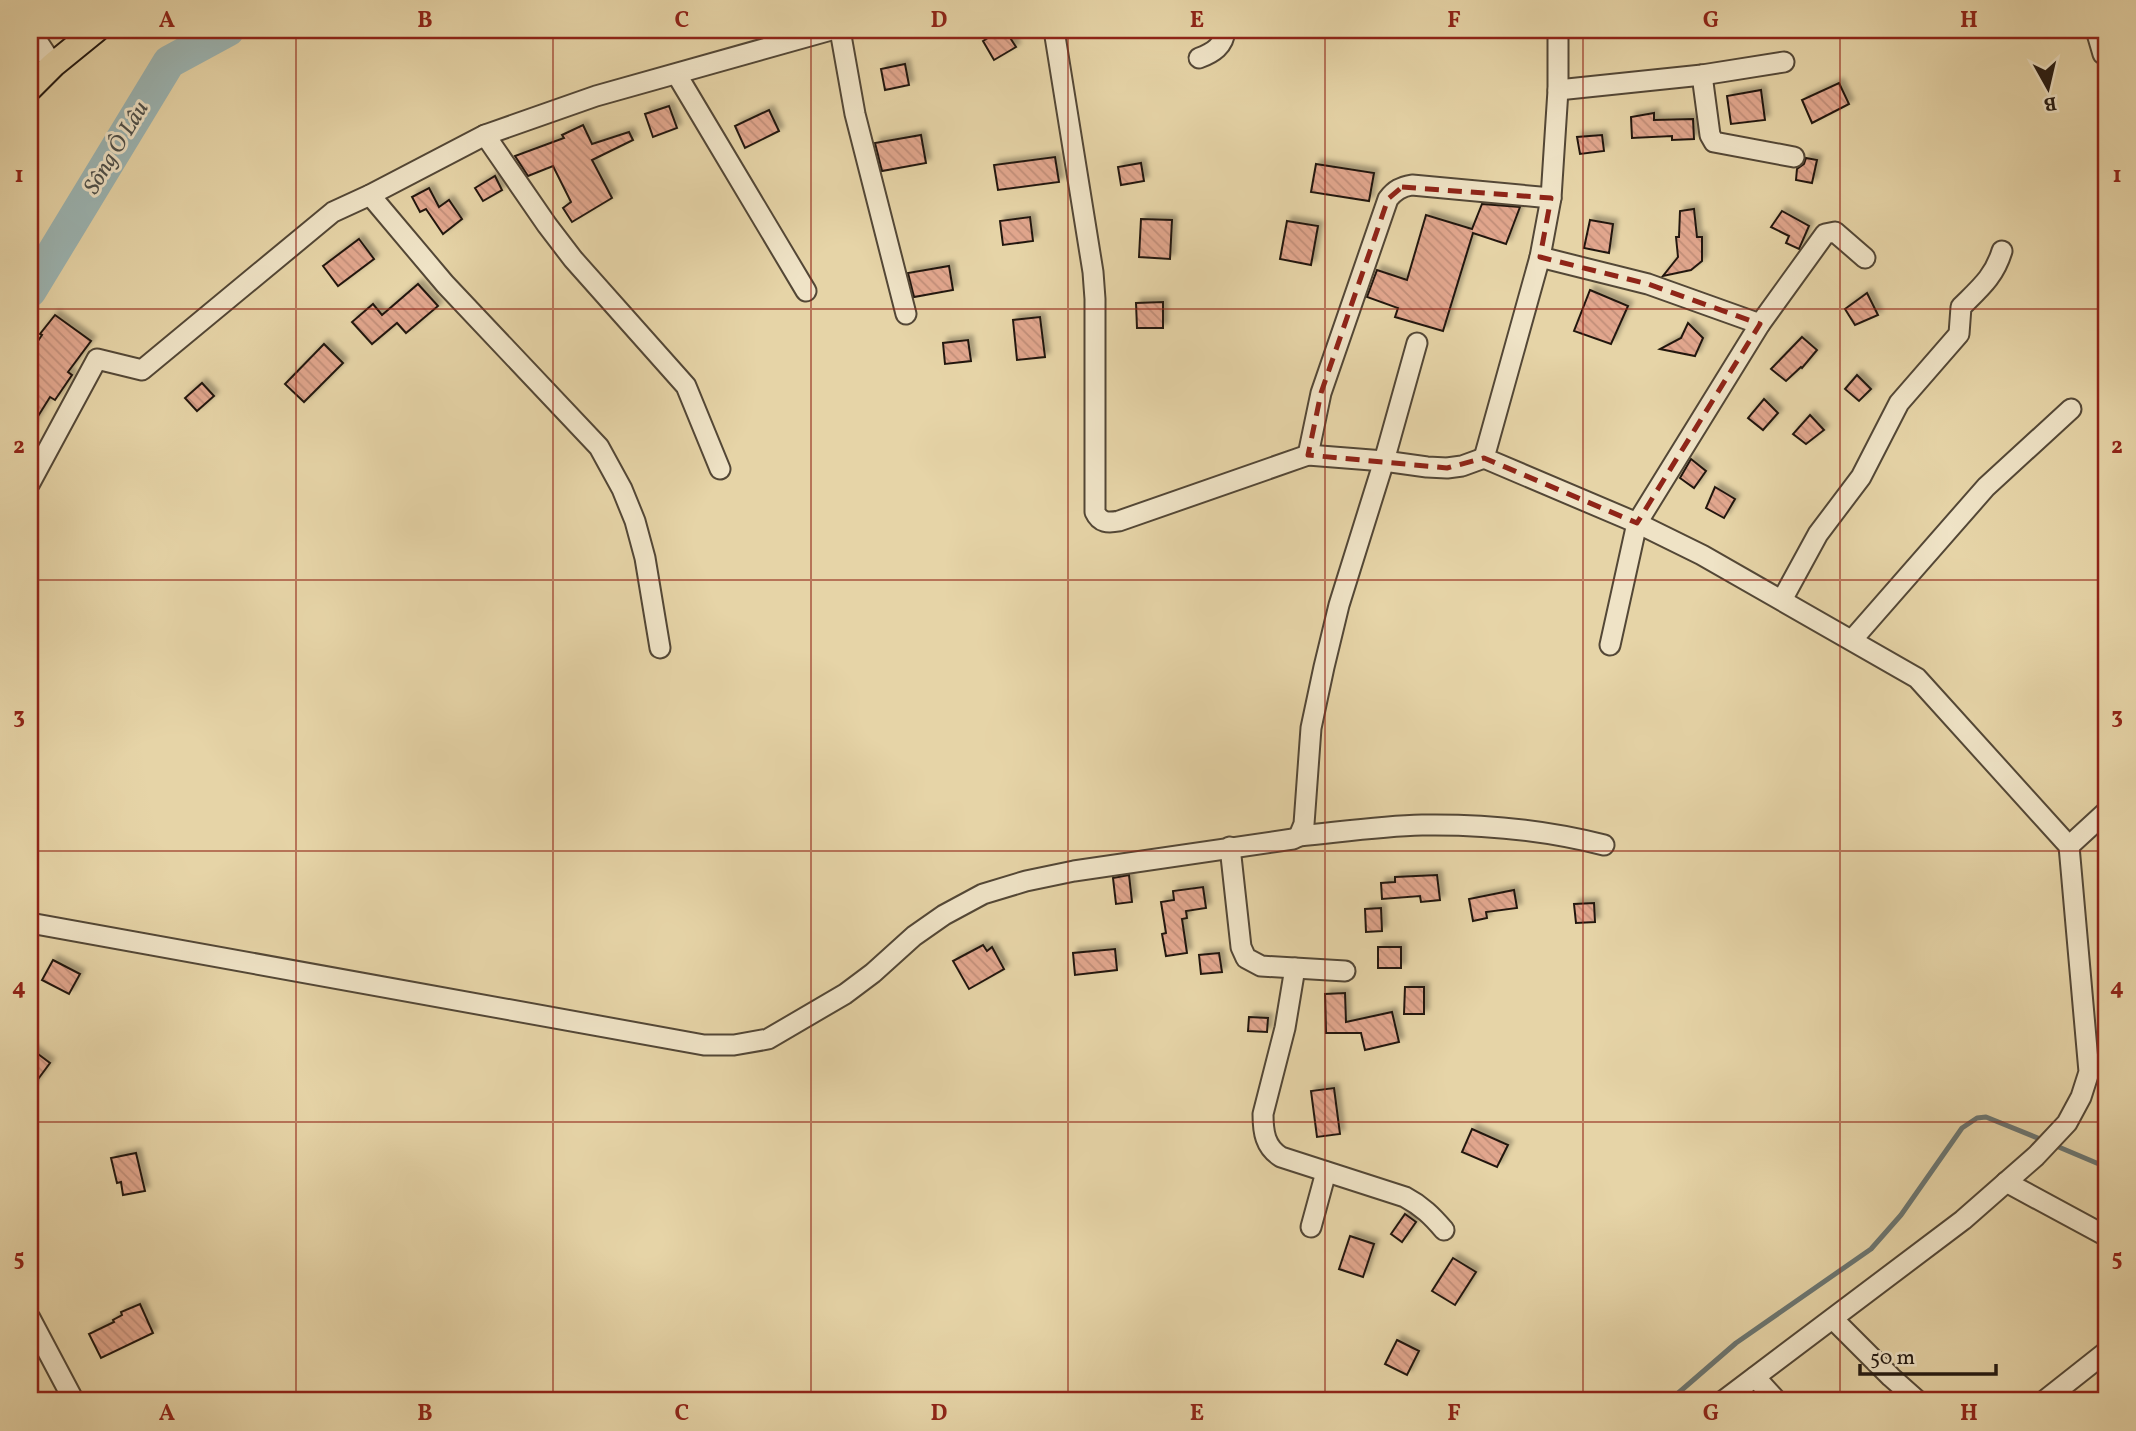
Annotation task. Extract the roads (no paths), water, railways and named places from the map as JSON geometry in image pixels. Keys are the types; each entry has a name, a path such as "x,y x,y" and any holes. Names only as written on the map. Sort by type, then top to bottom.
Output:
{"main road":[{"path":"30,88 96,30"}],"street":[{"path":"30,30 53,65"},
{"path":"30,483 97,359 142,370 333,212 485,135 596,96 831,30"},
{"path":"840,30 858,126 906,314"},
{"path":"1054,30 1093,272 1095,512 1098,518 1104,521 1119,521 1308,456 1447,468 1484,458 1637,523 1702,555 1917,678 2069,846 2089,1072 2081,1097 2067,1123 2036,1156 1963,1220 1723,1401"},
{"path":"1199,58 1219,47 1225,30"},
{"path":"1484,458 1540,257 1551,198 1558,90 1558,30"},
{"path":"2096,30 2103,54"},
{"path":"1558,90 1702,75 1784,62"},
{"path":"677,75 806,291"},
{"path":"1702,75 1710,135 1714,142 1794,157"},
{"path":"485,135 573,259 686,386 720,469"},
{"path":"1308,456 1321,393 1388,199 1393,192 1412,185 1551,198"},
{"path":"370,195 444,284 599,447 635,520 645,558 660,648"},
{"path":"1611,646 1637,523 1760,324 1825,234 1835,232 1865,258"},
{"path":"1782,600 1818,534 1861,477 1899,403 1959,334 1961,307 1990,277 1997,267 2002,251"},
{"path":"1540,257 1648,284 1760,324"},
{"path":"1299,836 1304,824 1311,728 1324,667 1339,605 1417,343"},
{"path":"1852,640 1986,487 2071,409"},
{"path":"2069,846 2106,812"},
{"path":"31,925 704,1045 734,1045 768,1039 815,1013 873,973 914,936 944,915 984,894 1026,881 1299,836 1419,825 1458,825 1560,834 1604,845"},
{"path":"1230,847 1241,947 1245,958 1261,966 1345,971"},
{"path":"1295,968 1282,1041 1263,1114 1266,1141 1272,1152 1405,1197 1427,1210 1444,1230"},
{"path":"1311,1227 1326,1172"},
{"path":"2006,1182 2106,1236"},
{"path":"30,1318 74,1401"},
{"path":"1833,1319 1918,1401"},
{"path":"2044,1401 2106,1352"},
{"path":"1755,1377 1777,1401"}],"waterway":[{"name":"Sông Ô Lâu","path":"30,291 169,62 228,30"},
{"path":"1669,1401 1736,1343 1871,1249 1901,1215 1962,1128 1977,1118 1986,1117 2045,1141"},
{"path":"2054,1145 2106,1167"}]}
